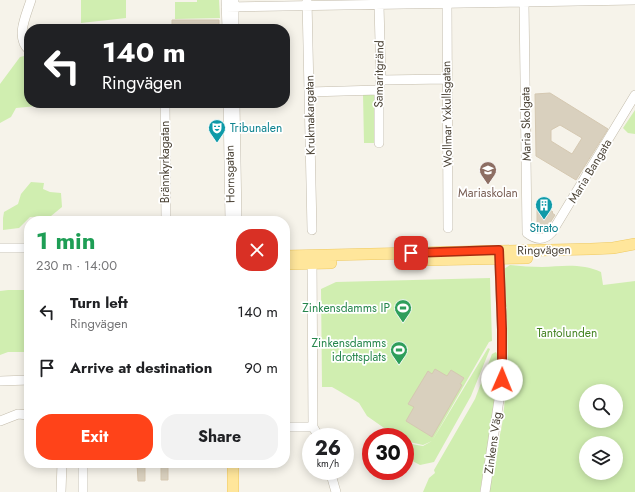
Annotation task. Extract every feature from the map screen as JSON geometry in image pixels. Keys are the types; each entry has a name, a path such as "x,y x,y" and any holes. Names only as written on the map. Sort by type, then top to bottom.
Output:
{"main road":[{"name":"Ringvägen","path":"589,252 635,244"},
{"name":"Ringvägen","path":"290,257 312,259 589,252 616,254 635,251"},
{"name":"Ringvägen","path":"290,263 312,259"},
{"path":"233,468 234,492"},
{"path":"240,468 241,492"}],"street":[{"path":"25,24 30,0"},
{"path":"230,4 307,3 379,5 447,2 635,0"},
{"name":"Wollmar Yxkullsgatan","path":"447,2 448,228"},
{"name":"Maria Skolgata","path":"524,2 527,233 538,238"},
{"name":"Krukmakargatan","path":"307,3 312,230"},
{"path":"228,24 230,4"},
{"path":"230,4 233,24"},
{"name":"Samaritgränd","path":"379,5 381,80 379,90 379,143"},
{"path":"24,28 22,38 24,43"},
{"path":"381,80 447,79"},
{"path":"309,92 379,90"},
{"name":"Maria Bangata","path":"538,238 548,236 555,227 635,95"},
{"name":"Brännkyrkagatan","path":"165,108 166,216"},
{"name":"Hornsgatan","path":"228,108 230,216"},
{"name":"Hornsgatan","path":"235,108 237,216"},
{"path":"0,248 24,248"},
{"name":"Zinkens Väg","path":"485,492 502,380 502,329 499,254"},
{"path":"290,427 314,427 312,259"},
{"path":"0,381 24,380"},
{"path":"0,421 18,414 24,414"},
{"path":"61,492 62,468"},
{"path":"83,468 83,492"},
{"path":"333,480 336,492"}],"green space":[{"path":"81,0 126,0 126,18 81,23"},
{"path":"197,0 219,0 220,18 175,19 175,2 197,2"},
{"path":"24,56 24,107 16,108 11,117 0,123 0,84 20,57"},
{"path":"363,94 376,94 376,143 364,143"},
{"path":"635,110 635,134 628,133 623,128"},
{"path":"31,182 44,183 43,189 50,192 61,193 62,207 51,216 24,216 24,223 19,228 3,230 4,212 18,204 21,194"},
{"name":"Tantolunden","path":"510,265 538,267 587,267 601,272 603,285 635,281 635,492 489,492 503,419 508,366 507,317 505,316 507,307 505,306 504,269"},
{"name":"Zinkensdamms idrottsplats","path":"490,278 492,341 489,342 432,441 423,445 414,443 414,428 384,428 367,416 359,403 332,387 322,387 321,289 336,282"},
{"path":"24,290 24,352 8,352 0,355 0,291"},
{"path":"488,348 490,349 471,396 434,462 420,465 414,462 414,444 423,446 432,441"},
{"path":"496,352 498,356 497,387 480,492 423,492 429,478 435,473 434,470 475,399 492,354"}],"building":[{"path":"172,20 219,20 219,24 172,24"},
{"path":"550,93 608,129 576,180 536,156 535,94","holes":["560,125 582,138 572,154 551,141 551,130"]},
{"name":"Strato","path":"547,208 555,215 546,229 540,232 537,230 537,209"},
{"path":"435,369 447,376 451,370 464,378 460,384 462,385 432,437 406,421 414,407 408,404 428,371 432,374"},
{"path":"137,468 145,468 145,481 138,481"},
{"path":"161,468 168,468 168,480 161,480"}],"place":[{"name":"Tribunalen","path":"217,143"},
{"name":"Mariaskolan","path":"488,185"},
{"name":"Strato","path":"544,220"},
{"name":"Zinkensdamms IP","path":"403,323"},
{"name":"Zinkensdamms idrottsplats","path":"399,365"}],"route":[{"path":"411,253 499,250 502,380"}]}
